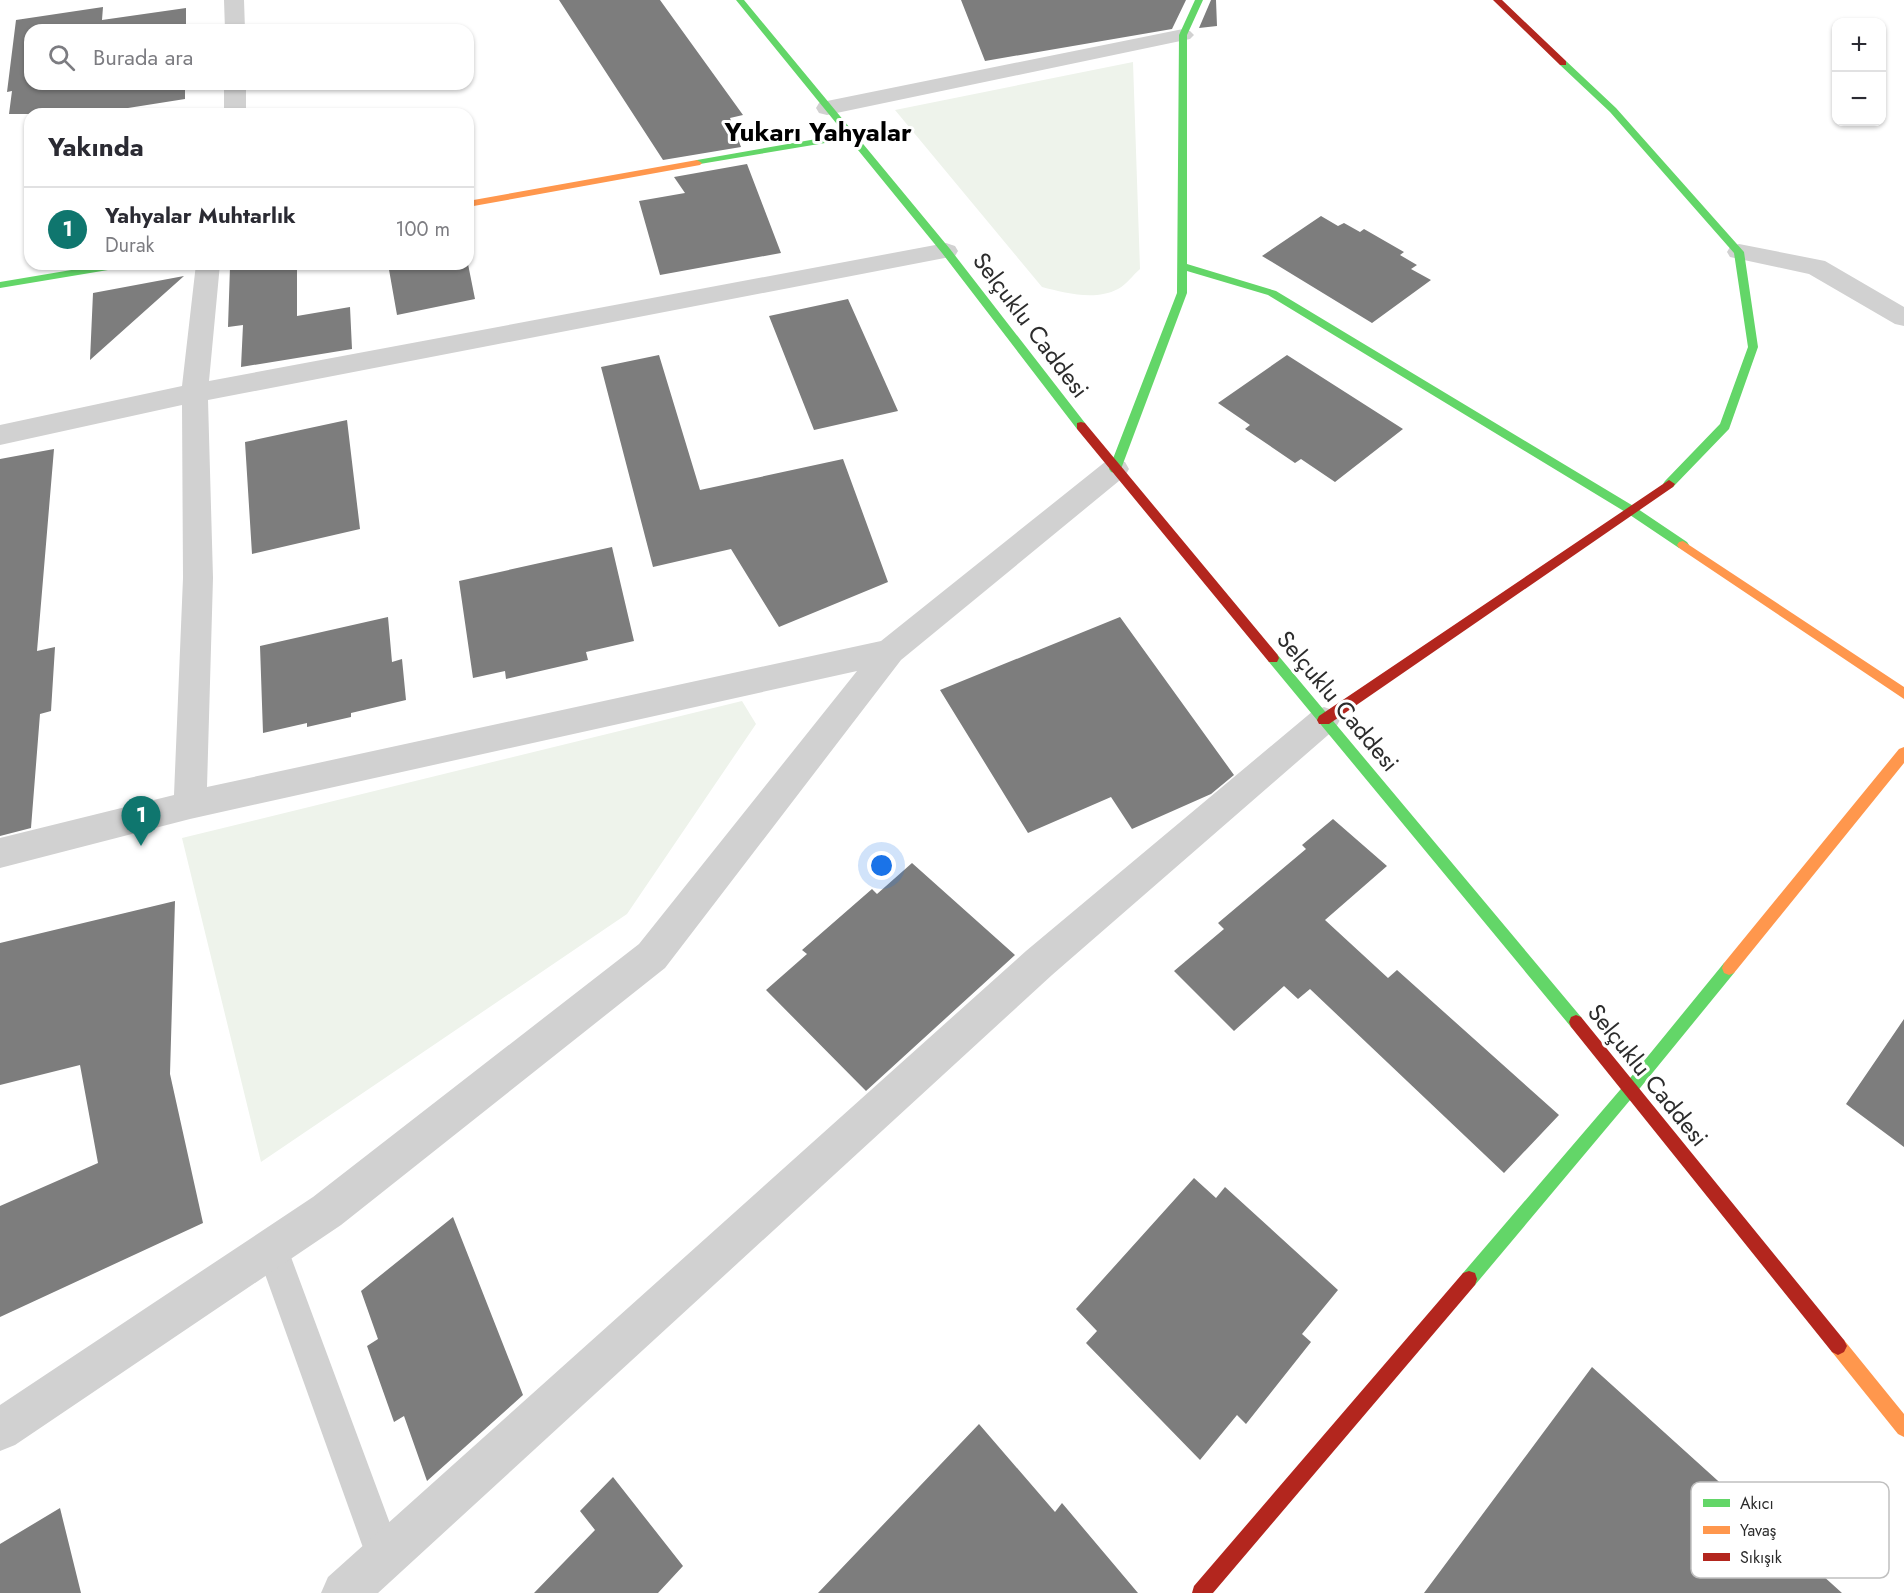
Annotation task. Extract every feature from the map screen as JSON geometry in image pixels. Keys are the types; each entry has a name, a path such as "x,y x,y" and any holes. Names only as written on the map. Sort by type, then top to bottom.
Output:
{"street":[{"path":"234,0 235,24"},
{"name":"Selçuklu Caddesi","path":"740,0 946,251 1055,395 1115,469 1631,1088 1904,1428"},
{"path":"0,1430 272,1250 327,1210 652,956 890,651 1115,469 1182,293 1183,35 1198,0"},
{"path":"344,1593 1039,963 1324,720 1672,482 1725,426 1753,347 1739,252 1613,110 1497,0"},
{"path":"827,108 1183,35"},
{"path":"235,90 235,108"},
{"path":"474,203 850,136"},
{"path":"0,435 195,393 946,251"},
{"path":"1739,252 1816,267 1904,318"},
{"path":"1182,266 1272,293 1631,510 1904,694"},
{"path":"0,285 90,270"},
{"path":"190,805 198,578 195,393 207,270"},
{"path":"0,853 190,805 890,651"},
{"path":"1202,1593 1631,1088 1904,753"}],"lane":[{"path":"272,1250 384,1556"}],"shaded area":[{"path":"1133,62 1140,269 1121,287 1100,295 1080,295 1042,287 895,110"},
{"path":"742,701 756,724 627,914 261,1162 182,838"}],"building":[{"path":"559,0 660,0 743,115 730,118 741,147 663,160"},
{"path":"961,0 1186,0 1172,29 985,61"},
{"path":"1211,0 1216,0 1217,26 1199,28"},
{"path":"103,7 102,20 186,8 186,24 24,24 24,90 185,90 185,99 128,108 24,108 24,114 9,114 12,91 7,92 16,20"},
{"path":"747,164 781,253 660,275 639,201 685,193 674,177"},
{"path":"1321,216 1338,226 1344,223 1360,232 1364,229 1404,252 1400,255 1417,265 1411,269 1431,280 1372,323 1262,256"},
{"path":"230,270 297,270 297,316 350,307 352,349 241,367 243,325 228,327"},
{"path":"389,270 469,270 475,299 397,315"},
{"path":"184,276 90,360 93,293"},
{"path":"848,299 898,411 814,430 769,316"},
{"path":"659,355 700,490 843,459 888,582 779,627 731,549 653,567 601,367"},
{"path":"1287,355 1403,429 1335,482 1301,459 1295,463 1245,429 1250,425 1218,403"},
{"path":"347,420 360,529 252,554 245,442"},
{"path":"54,449 37,651 55,647 51,711 40,714 31,828 0,836 0,459"},
{"path":"612,547 634,641 586,652 588,660 506,679 505,671 473,678 459,581"},
{"path":"388,617 392,662 402,659 406,700 351,713 351,717 307,727 307,723 263,733 260,646"},
{"path":"1120,617 1234,775 1211,794 1132,829 1111,797 1028,833 940,690"},
{"path":"1333,819 1387,866 1325,920 1388,978 1397,970 1559,1115 1504,1173 1310,989 1298,999 1284,986 1234,1031 1174,971 1224,929 1218,923 1306,849 1302,845"},
{"path":"912,863 1015,955 866,1091 766,990 807,954 802,950 872,889 877,894"},
{"path":"175,901 170,1074 203,1223 0,1317 0,1206 98,1163 80,1065 0,1085 0,943"},
{"path":"1904,1019 1904,1147 1846,1104"},
{"path":"1194,1178 1216,1198 1225,1187 1338,1290 1302,1334 1311,1342 1246,1424 1237,1415 1200,1460 1086,1343 1097,1331 1076,1309"},
{"path":"453,1217 523,1395 427,1481 404,1416 394,1422 367,1346 378,1339 361,1291"},
{"path":"1592,1367 1719,1482 1691,1482 1691,1578 1825,1578 1842,1593 1424,1593"},
{"path":"979,1424 1055,1512 1062,1503 1138,1593 818,1593"},
{"path":"613,1477 683,1566 658,1593 534,1593 595,1530 580,1511"},
{"path":"60,1508 81,1593 0,1593 0,1544"}],"traffic: fast":[{"path":"740,0 946,251 1081,426"},
{"path":"1115,469 1182,293 1183,35 1199,0"},
{"path":"1563,63 1613,110 1739,252 1753,347 1725,426 1669,484"},
{"path":"697,163 850,136"},
{"path":"1182,266 1272,293 1631,510 1683,545"},
{"path":"0,285 90,270"},
{"path":"1273,658 1576,1022"},
{"path":"1469,1279 1729,968"}],"traffic: slow":[{"path":"474,203 697,163"},
{"path":"1683,545 1904,694"},
{"path":"1729,968 1904,753"},
{"path":"1838,1346 1904,1428"}],"traffic: jam":[{"path":"1497,0 1563,63"},
{"path":"1081,426 1273,658"},
{"path":"1324,720 1669,484"},
{"path":"1576,1022 1838,1346"},
{"path":"1201,1593 1469,1279"}],"place":[{"name":"Yahyalar Muhtarlık","path":"141,846"}],"district":[{"name":"Yukarı Yahyalar","path":"818,132"}]}
